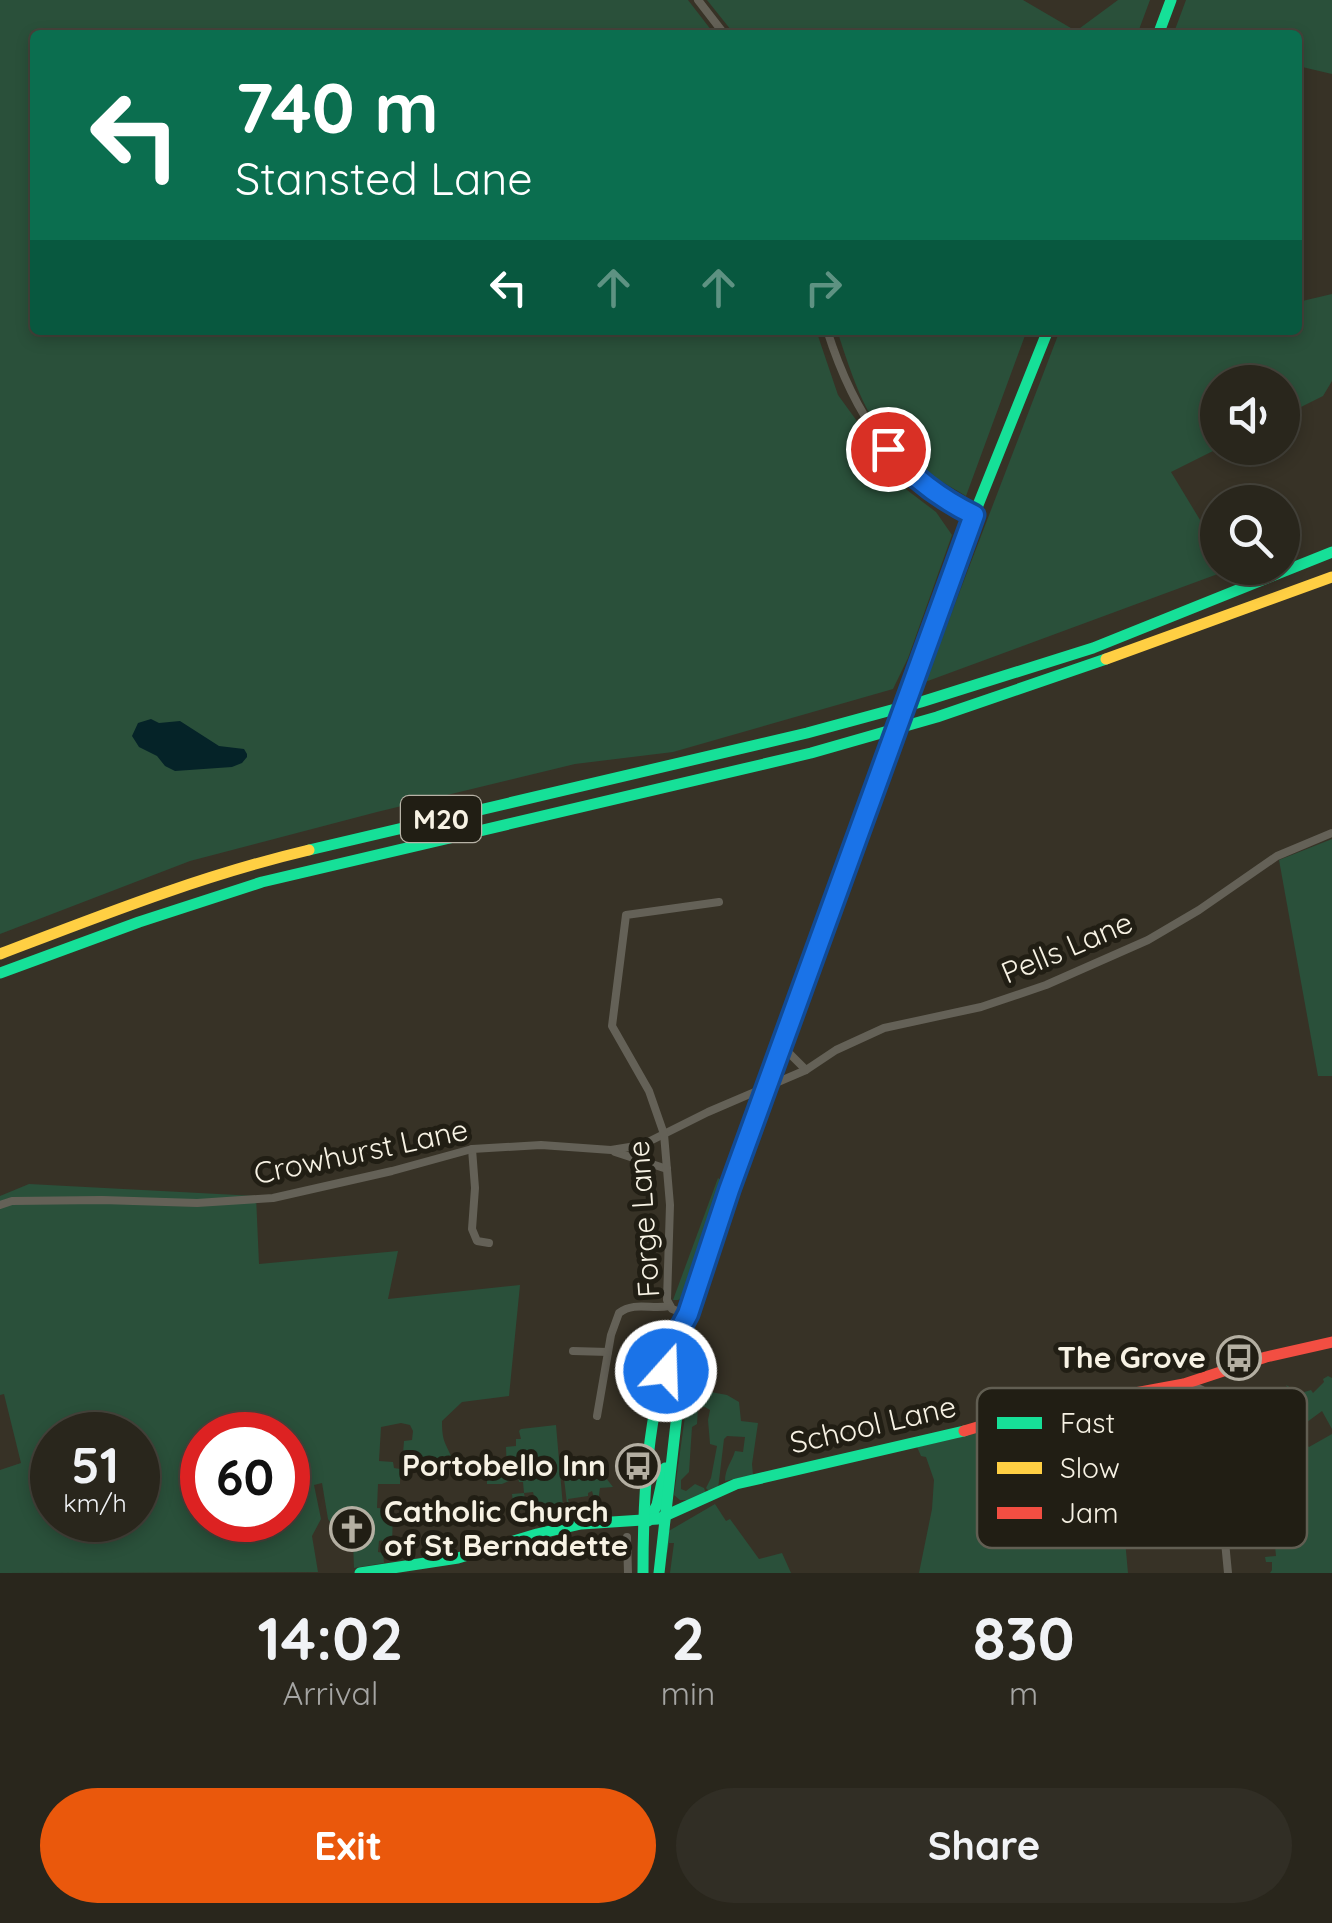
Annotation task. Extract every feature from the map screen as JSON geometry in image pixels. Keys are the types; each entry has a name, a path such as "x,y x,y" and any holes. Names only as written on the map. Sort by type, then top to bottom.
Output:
{"main road":[{"path":"1160,30 1172,0"},
{"path":"659,1573 651,1446 674,1340 688,1314 781,1045 974,515 1046,335"},
{"name":"M20","path":"0,954 257,862 890,712 1092,648 1332,552"},
{"name":"M20","path":"0,973 262,882 811,753 914,724 1332,578"},
{"path":"645,1573 653,1519 671,1450 688,1314"},
{"name":"School Lane","path":"1162,1388 1332,1342"},
{"name":"School Lane","path":"653,1519 736,1484 977,1426"},
{"path":"360,1573 458,1558 581,1524 653,1519"}],"street":[{"path":"698,0 721,30"},
{"path":"829,335 853,399 874,431 904,467 949,502 974,515"},
{"name":"Pells Lane","path":"766,1087 884,1028 981,1007 1046,985 1148,940 1277,856 1332,833"},
{"name":"Forge Lane","path":"688,1314 674,1311 667,1294 670,1204 664,1134 649,1091 612,1026 626,916 720,902"},
{"path":"781,1045 806,1070"},
{"name":"Crowhurst Lane","path":"611,1150 642,1145 766,1087"},
{"name":"Crowhurst Lane","path":"0,1206 12,1201 197,1203 273,1198 472,1150 541,1144 611,1150 667,1169"},
{"path":"472,1150 472,1228 477,1241 489,1243"},
{"path":"597,1416 614,1321 622,1310 634,1305 669,1306"},
{"path":"573,1351 608,1352"},
{"path":"1184,1384 1199,1388"},
{"path":"599,1394 611,1396"},
{"path":"627,1536 628,1573"},
{"path":"1226,1548 1228,1573"}],"green space":[{"path":"0,0 688,0 711,30 30,30 30,335 818,335 838,395 907,490 936,512 952,535 893,689 673,752 575,764 190,861 0,934"},
{"path":"707,0 1023,0 1074,30 731,30"},
{"path":"1118,0 1150,0 1139,30 1077,30"},
{"path":"1186,0 1332,0 1332,74 1302,67 1302,30 1175,30"},
{"path":"1332,294 1332,381 1323,396 1300,408 1300,365 1200,365 1200,458 1171,472 1200,520 1200,581 925,682 1058,335 1302,335 1302,301"},
{"path":"839,335 1025,335 966,496 928,474 892,446 871,416"},
{"path":"1332,839 1332,1076 1318,1076 1279,860"},
{"path":"718,1178 725,1183 683,1297 673,1300"},
{"path":"29,1184 256,1196 259,1264 398,1251 388,1299 520,1285 509,1396 462,1402 442,1421 453,1461 448,1470 412,1465 413,1453 403,1454 404,1441 412,1440 410,1425 381,1427 379,1461 393,1462 394,1468 400,1469 400,1484 378,1484 377,1508 392,1509 393,1513 392,1544 379,1541 378,1552 383,1553 384,1563 354,1568 353,1542 361,1539 362,1520 343,1519 342,1538 351,1539 343,1541 328,1519 322,1483 314,1485 321,1519 312,1536 318,1572 0,1573 0,1470 21,1463 4,1394 0,1395 0,1196"},
{"path":"1332,1378 1332,1429 1322,1411 1307,1422 1307,1391 1313,1393 1323,1379"},
{"path":"689,1388 727,1395 739,1402 741,1421 758,1423 753,1475 725,1481 735,1451 743,1452 745,1437 727,1436 718,1489 709,1491 706,1488 717,1446 710,1444 710,1410 698,1408 697,1424 692,1427 689,1472 681,1480 681,1489 686,1491 695,1484 706,1493 680,1500 674,1495"},
{"path":"556,1425 563,1507 538,1513 533,1492 524,1493 518,1477 502,1484 487,1484 487,1462 490,1473 507,1472 506,1447 516,1446 521,1429"},
{"path":"977,1431 977,1548 1126,1548 1128,1573 919,1573 934,1480 926,1457 921,1456 917,1447"},
{"path":"1332,1434 1332,1573 1270,1573 1272,1562 1266,1562 1265,1557 1276,1556 1275,1548 1307,1548 1307,1446"},
{"path":"606,1466 606,1478 613,1487 600,1488 598,1501 592,1491 588,1496 568,1499 571,1516 577,1521 569,1520 563,1470"},
{"path":"524,1493 527,1509 514,1511 512,1494"},
{"path":"715,1504 759,1559 782,1553 791,1573 670,1573 674,1543 669,1543 667,1554 667,1532"}],"water":[{"path":"151,719 159,723 180,721 219,746 244,749 247,757 232,767 175,771 139,747 132,736 138,723"}],"traffic: fast":[{"path":"1160,30 1171,0"},
{"path":"643,1573 648,1456 657,1397 673,1341 696,1292 716,1224 974,515 1046,335"},
{"path":"309,850 807,733 921,702 1093,648 1332,552"},
{"path":"0,973 262,882 811,753 937,717 1106,659"},
{"path":"659,1573 688,1317"},
{"path":"360,1573 458,1558 581,1524 658,1519 736,1484 964,1431"},
{"path":"648,1521 657,1505 665,1468"}],"traffic: slow":[{"path":"1106,659 1332,577"},
{"path":"0,954 192,884 309,850"}],"traffic: jam":[{"path":"1162,1388 1332,1342"},
{"path":"964,1431 977,1427"}],"place":[{"name":"The Grove","path":"1239,1358"},
{"name":"Portobello Inn","path":"638,1466"},
{"name":"Catholic Church of St Bernadette","path":"352,1529"}],"route":[{"path":"666,1371 974,515 949,502 904,467 888,449"}]}
